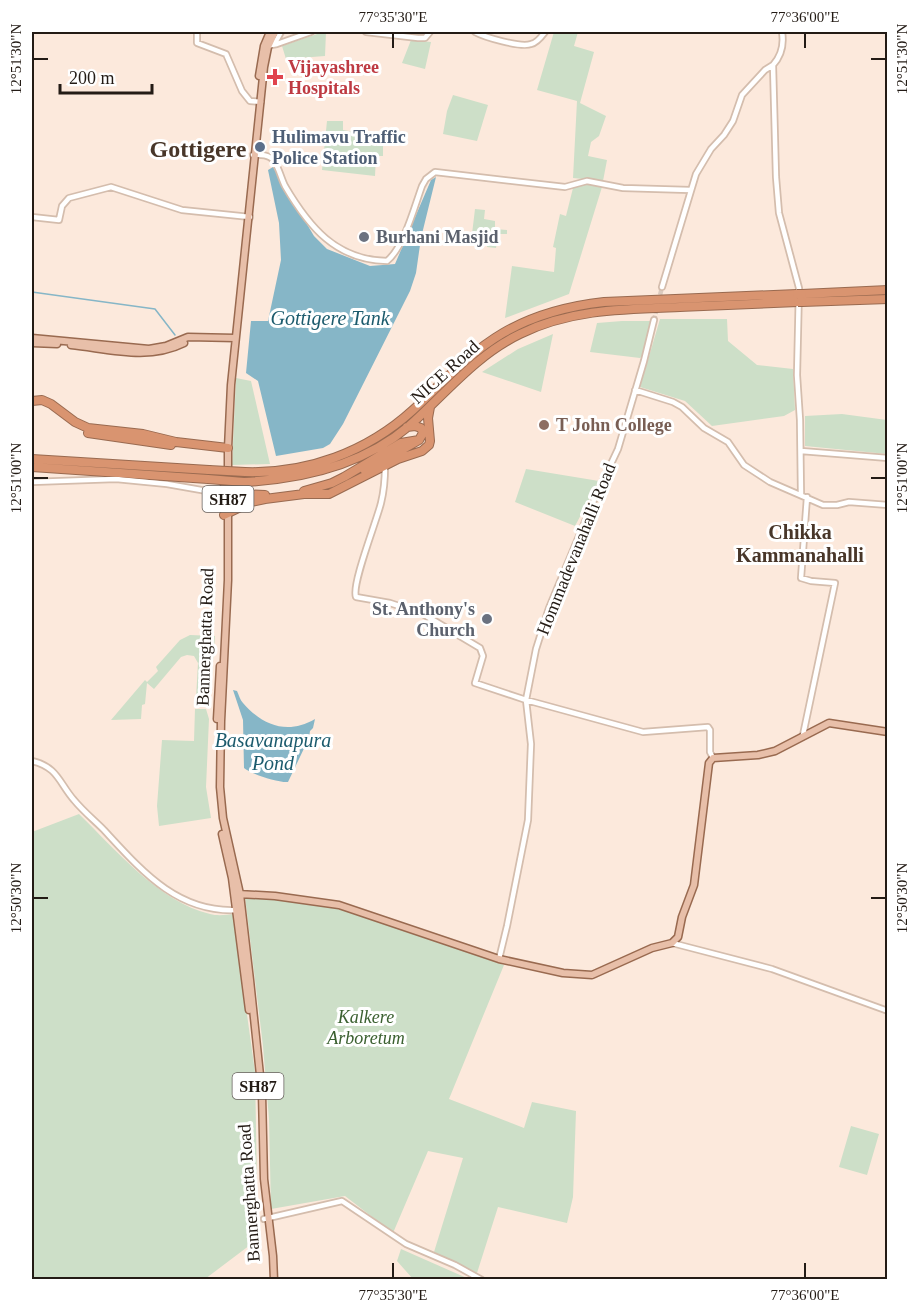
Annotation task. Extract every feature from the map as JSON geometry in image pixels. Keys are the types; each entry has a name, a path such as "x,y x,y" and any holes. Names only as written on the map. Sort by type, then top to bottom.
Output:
{"highway":[{"name":"NICE Road","path":"32,467 244,482 298,476 338,466 372,451 406,427 473,365 498,346 531,329 564,317 610,310 888,290"},
{"name":"NICE Road","path":"32,457 245,472 277,471 308,466 340,456 370,442 401,421 462,364 494,338 550,312 604,302 800,298 888,299"},
{"path":"32,401 42,400 51,404 75,422 88,428 143,434 226,450"},
{"path":"226,490 248,495 306,492 329,494 398,459 422,451 429,445 430,405"},
{"path":"32,406 47,406 73,426 99,435 226,450"},
{"path":"226,514 256,500 306,492 344,477 401,443 419,440 423,433 421,428 406,427"}],"main road":[{"name":"Bannerghatta Road","path":"270,32 259,102 233,338 226,450 228,580 218,786 238,894 258,1090 261,1183 272,1280"},
{"path":"267,45 275,32"},
{"path":"32,341 152,353 174,348 192,338 233,338"},
{"path":"238,894 283,897 339,905 499,959 563,973 592,975 652,948 672,943 678,937 682,917 694,885 709,763 713,758 772,752 803,735 832,723 888,732"}],"street":[{"path":"197,32 197,43 226,54 242,91 250,101 259,102"},
{"path":"267,45 276,41 281,32"},
{"path":"267,45 311,32"},
{"path":"366,32 418,38 425,38 430,32"},
{"path":"475,32 483,36 527,45 536,42 545,32"},
{"path":"662,287 696,174 711,148 724,135 733,121 742,95 777,60 782,47 782,32"},
{"path":"773,65 779,213 799,288 797,375 804,496 801,578 807,581 835,583 803,735"},
{"path":"760,75 774,81"},
{"path":"254,155 267,156 274,160 284,184 307,220 322,236 335,247 373,261 387,261 392,257 422,186 426,179 435,172 565,188 588,181 623,188 690,190"},
{"path":"32,217 59,220 62,206 69,198 111,187 182,210 248,217"},
{"name":"Hommadevanahalli Road","path":"499,959 528,820 531,744 526,700 536,649 549,608 618,449 654,320"},
{"path":"635,390 682,407 704,428 728,442 744,465 759,476 823,504 837,505 849,502 888,505"},
{"path":"801,451 888,458"},
{"path":"386,466 381,502 354,592 356,597 397,604 423,614 483,652 475,683 526,700 644,732 708,727 710,752 713,758"},
{"path":"32,482 116,479 226,490"},
{"path":"32,761 50,768 74,800 147,876 177,896 213,910 239,910"},
{"path":"672,943 772,969 888,1011"},
{"path":"266,1218 342,1201 406,1244 455,1265 482,1280"}],"green space":[{"path":"326,32 325,56 286,59 282,46"},
{"path":"554,32 578,32 574,46 594,52 580,103 606,116 599,136 591,142 588,156 607,160 603,181 573,178 577,101 537,90"},
{"path":"411,40 431,42 425,69 402,63"},
{"path":"453,95 488,105 477,141 443,134 447,111"},
{"path":"327,121 343,121 343,130 383,137 383,156 376,156 375,176 322,170"},
{"path":"585,183 602,187 569,294 505,318 512,266 554,272 556,248 553,247 560,214 566,216 573,188"},
{"path":"475,209 485,210 484,219 495,221 495,229 507,230 507,234 498,234 496,248 487,247 488,236 472,234"},
{"path":"660,319 727,319 728,341 757,365 793,369 795,410 784,416 712,426 685,401 640,387"},
{"path":"652,321 645,353 640,358 590,352 597,323"},
{"path":"553,334 541,392 482,372 518,349"},
{"path":"236,378 251,381 270,464 232,465"},
{"path":"842,414 887,420 887,454 805,446 805,416"},
{"path":"526,469 599,481 575,526 515,502"},
{"path":"190,635 215,636 211,689 206,699 196,699 198,663 194,656 187,655 181,657 154,689 147,683 141,719 111,720 145,680 147,682 158,671 156,667 180,640"},
{"path":"195,709 206,709 209,719 206,787 211,818 159,826 157,806 162,740 194,741"},
{"path":"79,814 139,873 173,898 191,908 210,914 233,914 255,1072 258,1239 205,1279 32,1280 32,832"},
{"name":"Kalkere Arboretum","path":"245,897 306,902 351,912 504,965 449,1099 524,1128 532,1102 576,1111 573,1197 567,1223 498,1207 477,1273 434,1252 463,1158 428,1151 393,1233 345,1196 271,1209 269,1119 263,1046"},
{"path":"851,1126 879,1134 867,1175 839,1167"},
{"path":"401,1249 469,1279 413,1279 397,1261"}],"water":[{"name":"Gottigere Tank","path":"273,167 314,236 327,249 370,266 395,264 431,180 436,177 421,238 416,273 410,291 343,424 330,444 323,448 276,456 258,381 246,373 251,321 268,321 281,260 279,223 268,170"},
{"name":"Basavanapura Pond","path":"233,690 237,691 242,702 251,711 276,726 295,726 315,719 309,738 288,782 265,778 244,768 243,720"}],"waterway":[{"path":"32,292 155,309 175,335"}],"tunnel":[{"path":"654,320 662,287"}],"place":[{"name":"Vijayashree Hospitals","path":"275,77"},
{"name":"Hulimavu Traffic Police Station","path":"260,147"},
{"name":"Burhani Masjid","path":"364,237"},
{"name":"T John College","path":"544,425"},
{"name":"St. Anthony's Church","path":"487,619"}],"district":[{"name":"Gottigere","path":"198,149"},
{"name":"Chikka Kammanahalli","path":"800,544"}]}
